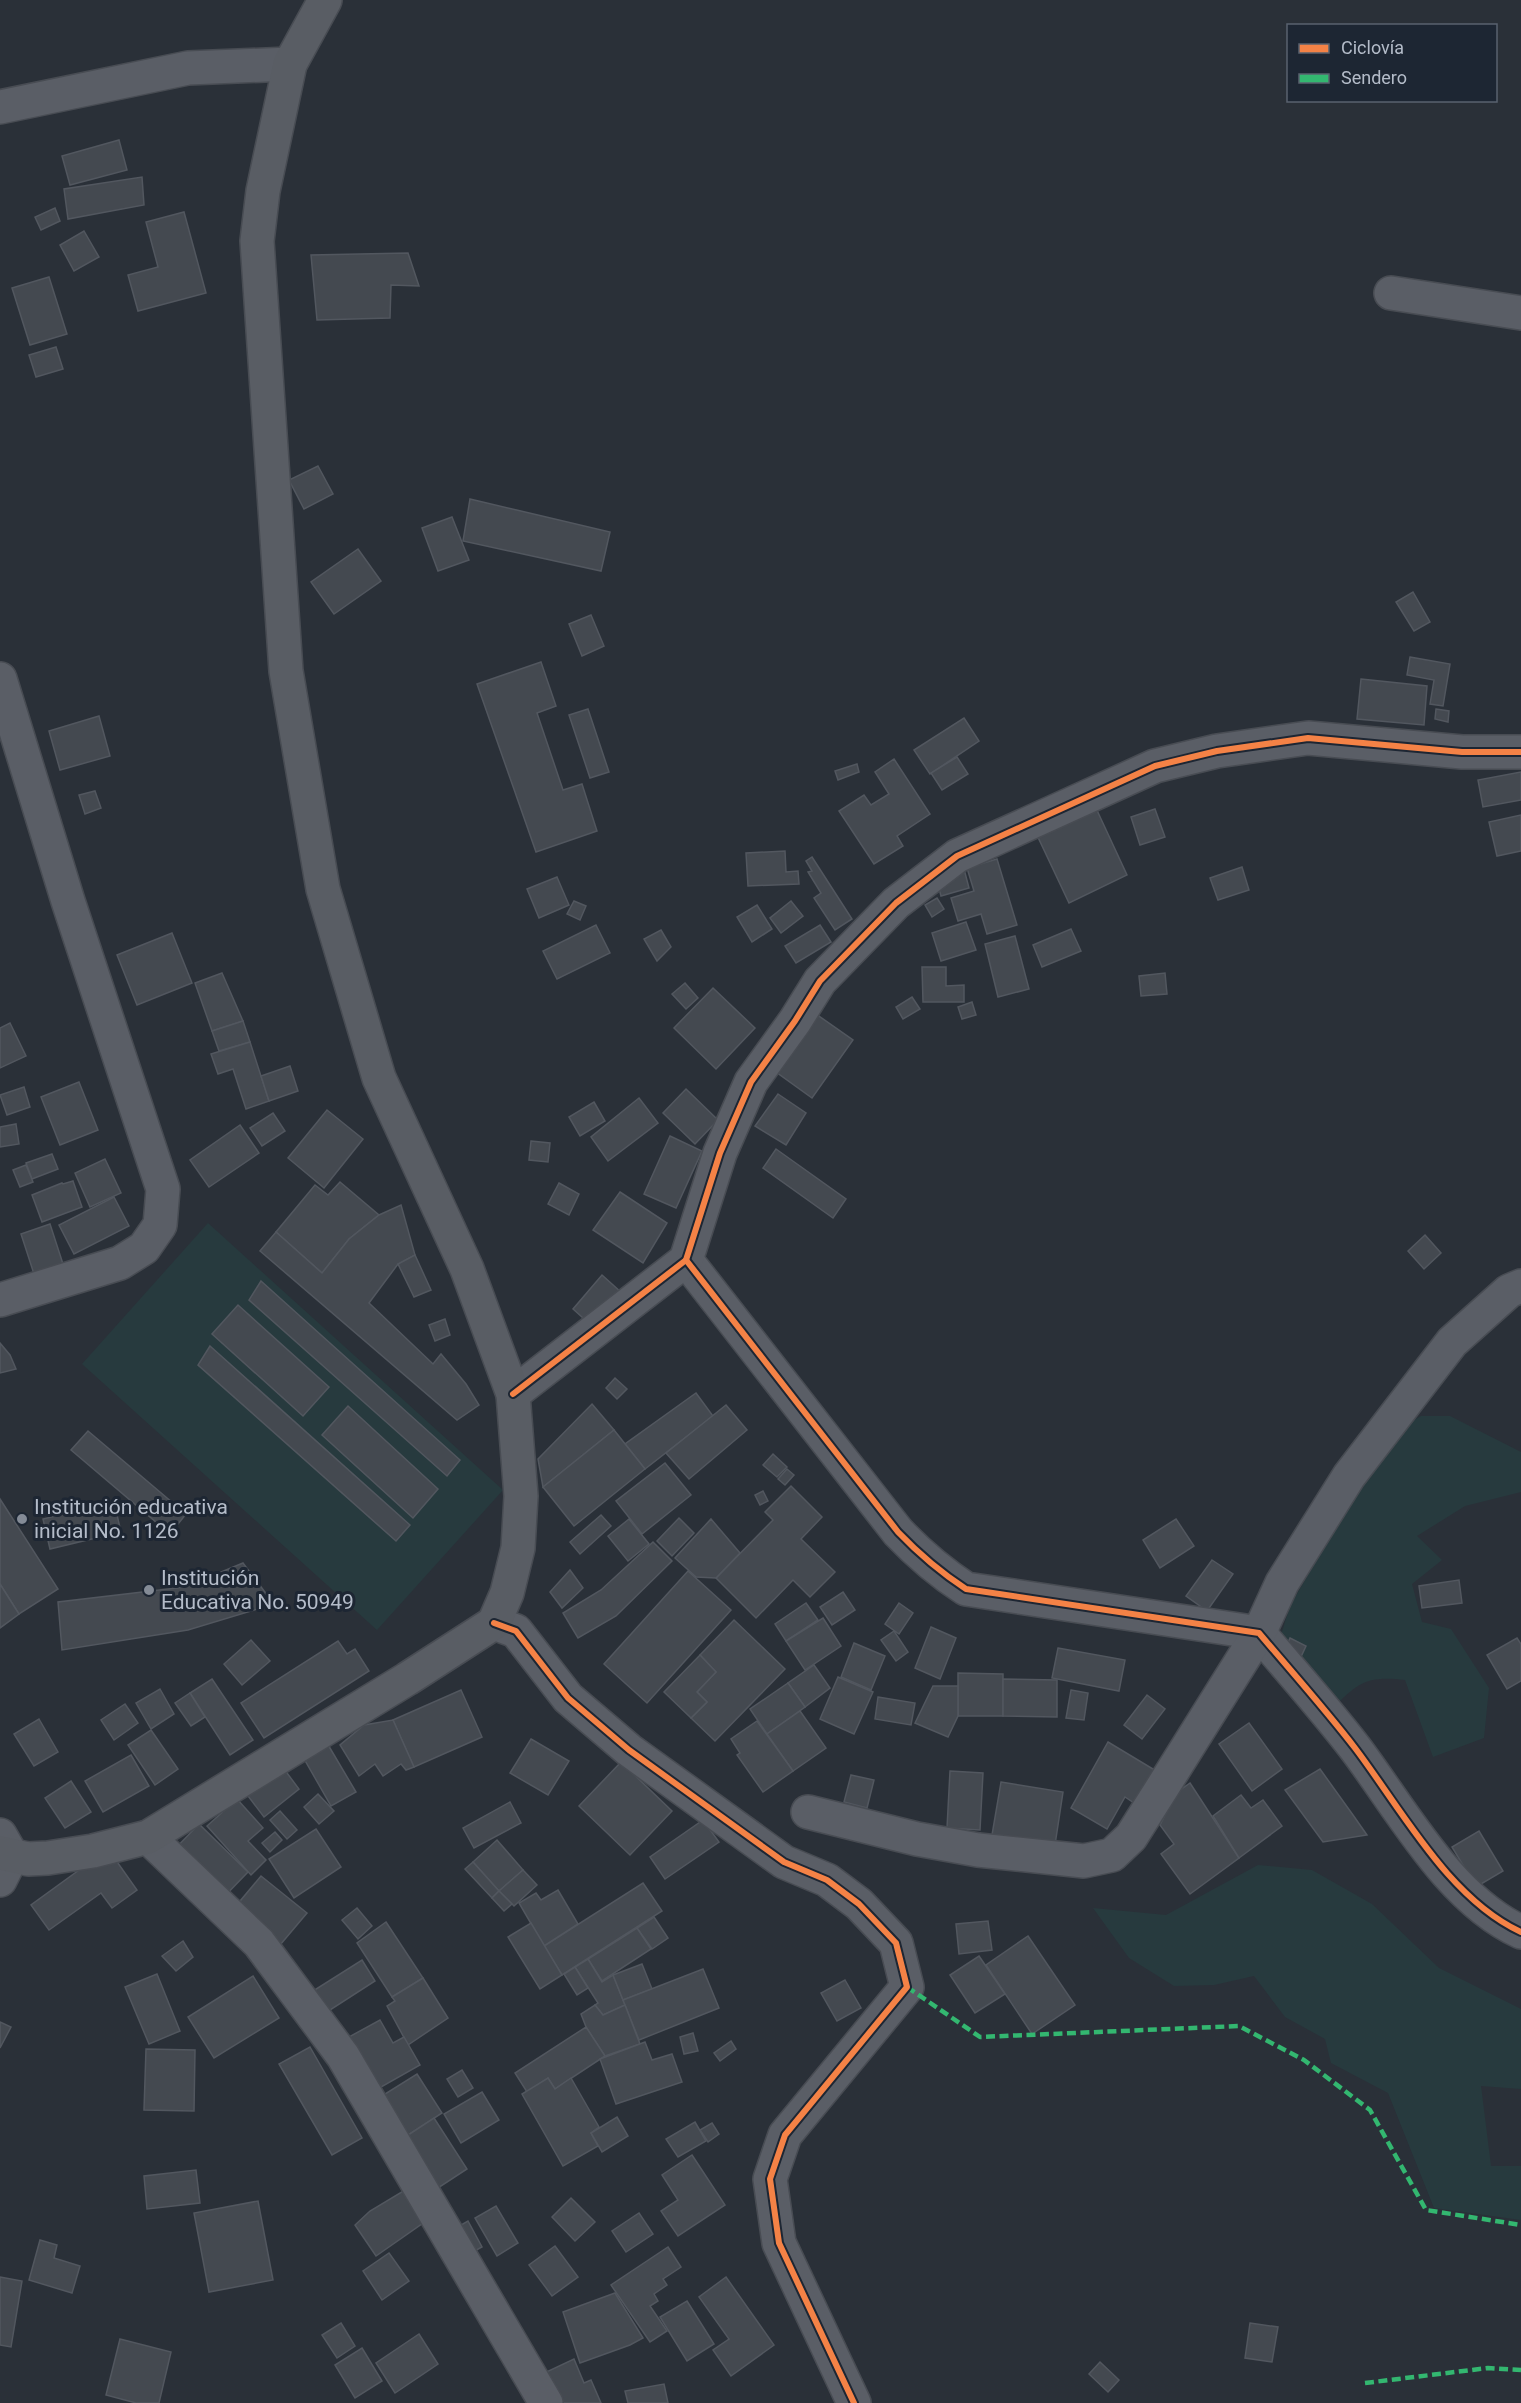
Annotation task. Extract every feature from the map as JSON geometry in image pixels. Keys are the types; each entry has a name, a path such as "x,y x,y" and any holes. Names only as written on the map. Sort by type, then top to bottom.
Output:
{"main road":[{"path":"3,1856 28,1859 48,1858 93,1851 148,1838 187,1811 407,1680 494,1623 507,1593 518,1548 521,1496 513,1395 467,1269 379,1078 323,889 286,671 257,241 263,191 290,64 325,0"}],"street":[{"path":"0,107 188,68 290,64"},
{"path":"1391,293 1521,313"},
{"path":"0,678 68,901 163,1189 160,1225 144,1248 120,1263 0,1300"},
{"path":"513,1395 686,1260 720,1153 751,1082 795,1021 820,981 896,903 957,856 1155,766 1217,751 1308,738 1462,752 1521,752"},
{"path":"686,1260 898,1532 921,1556 966,1589 1259,1633 1355,1748 1428,1851 1481,1909 1521,1932"},
{"path":"808,1812 917,1839 978,1850 1084,1861 1112,1854 1131,1837 1259,1633 1282,1583 1349,1476 1452,1342 1509,1291 1521,1286"},
{"path":"494,1623 516,1631 568,1698 629,1750 784,1862 827,1880 859,1904 896,1943 907,1987 785,2135 770,2179 779,2243 854,2403"},
{"path":"148,1838 259,1943 343,2056 546,2403"}],"green space":[{"path":"208,1223 503,1490 377,1630 82,1364"},
{"path":"1421,1416 1450,1416 1521,1452 1521,1492 1465,1506 1417,1536 1442,1560 1412,1584 1422,1622 1451,1629 1489,1688 1484,1738 1433,1757 1405,1680 1381,1679 1364,1683 1333,1708 1270,1670 1290,1606 1390,1433"},
{"path":"1258,1865 1312,1870 1372,1904 1439,1968 1521,2009 1521,2089 1481,2086 1491,2166 1521,2166 1521,2220 1434,2208 1388,2093 1331,2063 1325,2039 1285,2017 1254,1976 1214,1985 1174,1986 1129,1958 1093,1908 1166,1915"}],"building":[{"path":"119,140 127,170 70,185 62,156"},
{"path":"142,177 144,205 68,219 64,189"},
{"path":"55,208 60,221 41,230 35,217"},
{"path":"184,212 206,293 138,311 128,275 158,267 146,222"},
{"path":"84,231 99,257 74,271 60,245"},
{"path":"408,253 419,286 391,285 390,318 317,320 311,255"},
{"path":"49,277 67,334 30,345 12,288"},
{"path":"56,347 63,369 36,377 29,355"},
{"path":"318,466 333,494 304,509 289,480"},
{"path":"470,499 610,532 601,571 463,541"},
{"path":"452,517 469,560 438,571 422,528"},
{"path":"358,549 381,581 334,614 311,582"},
{"path":"1413,592 1430,622 1414,631 1396,602"},
{"path":"591,615 604,646 582,656 569,624"},
{"path":"1410,657 1450,664 1443,706 1430,704 1434,680 1407,675"},
{"path":"541,662 556,706 537,713 563,790 582,784 597,831 536,852 477,684"},
{"path":"1361,679 1427,686 1424,725 1357,719"},
{"path":"588,709 609,772 590,778 569,715"},
{"path":"1436,709 1449,711 1448,722 1435,719"},
{"path":"99,716 110,756 60,770 49,731"},
{"path":"964,718 979,741 930,774 914,750"},
{"path":"957,757 968,774 942,790 931,773"},
{"path":"894,759 930,814 897,836 903,846 874,864 839,811 864,795 871,805 889,794 875,772"},
{"path":"857,764 859,772 838,780 835,771"},
{"path":"1521,772 1521,800 1483,807 1478,780"},
{"path":"95,791 101,808 85,814 79,795"},
{"path":"1095,806 1127,875 1069,903 1036,833"},
{"path":"1155,809 1165,837 1140,845 1131,817"},
{"path":"1521,815 1521,851 1497,856 1489,822"},
{"path":"785,851 786,872 798,871 799,884 748,886 746,853"},
{"path":"812,857 852,919 835,930 814,898 821,893 808,872 812,871 806,861"},
{"path":"997,859 1017,925 987,934 981,914 958,921 951,898 974,891 967,868"},
{"path":"1242,867 1249,890 1218,900 1210,878"},
{"path":"964,869 969,888 941,896 936,877"},
{"path":"557,877 569,905 539,918 527,889"},
{"path":"937,898 944,909 932,917 925,905"},
{"path":"574,901 586,906 580,920 567,914"},
{"path":"791,901 803,916 781,933 770,918"},
{"path":"757,905 772,929 752,942 737,917"},
{"path":"966,922 976,950 941,961 932,933"},
{"path":"596,925 610,953 557,979 543,951"},
{"path":"820,925 831,942 796,963 785,946"},
{"path":"1071,929 1081,951 1042,967 1033,945"},
{"path":"661,930 671,947 657,961 644,939"},
{"path":"172,933 192,983 137,1005 117,955"},
{"path":"1015,936 1029,989 998,997 985,944"},
{"path":"922,967 946,967 946,986 964,985 964,1002 923,1002"},
{"path":"222,973 243,1021 212,1031 195,983"},
{"path":"1165,973 1167,994 1141,996 1139,976"},
{"path":"685,983 698,998 686,1009 672,994"},
{"path":"713,988 755,1028 716,1069 674,1028"},
{"path":"912,997 920,1009 903,1019 896,1007"},
{"path":"972,1002 976,1015 962,1019 958,1007"},
{"path":"816,1014 853,1040 812,1098 776,1072"},
{"path":"243,1021 250,1042 219,1051 212,1031"},
{"path":"10,1023 26,1056 0,1068 0,1028"},
{"path":"250,1042 269,1101 246,1109 233,1069 218,1074 211,1054"},
{"path":"290,1066 298,1091 269,1101 261,1076"},
{"path":"79,1082 98,1130 60,1145 41,1097"},
{"path":"24,1087 30,1107 7,1115 0,1095"},
{"path":"686,1089 718,1120 695,1144 663,1113"},
{"path":"778,1094 806,1113 786,1145 755,1126"},
{"path":"639,1098 658,1123 608,1161 591,1137"},
{"path":"594,1102 605,1121 580,1136 569,1117"},
{"path":"327,1110 363,1139 324,1188 288,1158"},
{"path":"273,1113 285,1131 262,1146 250,1128"},
{"path":"16,1124 19,1144 0,1147 0,1127"},
{"path":"240,1125 259,1153 209,1187 190,1160"},
{"path":"670,1136 702,1151 676,1208 644,1194"},
{"path":"531,1141 550,1143 548,1162 529,1160"},
{"path":"776,1149 846,1199 833,1218 763,1168"},
{"path":"52,1154 58,1169 32,1179 26,1163"},
{"path":"105,1159 121,1193 90,1207 75,1173"},
{"path":"26,1165 33,1182 20,1187 13,1170"},
{"path":"73,1181 82,1207 42,1222 32,1195"},
{"path":"340,1182 379,1215 349,1239 322,1273 276,1232 315,1185 328,1195"},
{"path":"559,1183 579,1194 569,1215 548,1204"},
{"path":"620,1192 667,1223 643,1263 593,1230"},
{"path":"114,1197 129,1226 74,1254 59,1225"},
{"path":"401,1205 415,1255 398,1264 369,1303 433,1364 441,1354 466,1384 479,1405 457,1420 260,1251 276,1232 322,1273 349,1239 379,1215"},
{"path":"50,1224 64,1267 35,1277 21,1234"},
{"path":"1425,1235 1441,1253 1424,1269 1408,1251"},
{"path":"415,1255 431,1290 414,1297 398,1264"},
{"path":"602,1275 622,1293 593,1327 573,1309"},
{"path":"261,1281 460,1460 447,1476 249,1300"},
{"path":"238,1305 329,1387 303,1416 212,1334"},
{"path":"445,1319 450,1335 435,1341 429,1325"},
{"path":"0,1343 10,1355 16,1369 0,1373"},
{"path":"210,1346 410,1525 396,1541 198,1365"},
{"path":"615,1378 627,1389 617,1399 606,1388"},
{"path":"696,1393 713,1416 645,1469 625,1444"},
{"path":"592,1404 614,1430 543,1487 538,1459"},
{"path":"726,1405 747,1430 689,1479 666,1453"},
{"path":"348,1406 438,1489 413,1518 322,1435"},
{"path":"614,1430 645,1469 574,1526 543,1487"},
{"path":"88,1431 186,1514 170,1534 71,1450"},
{"path":"773,1454 787,1467 777,1477 763,1465"},
{"path":"665,1463 691,1495 642,1534 616,1501"},
{"path":"787,1469 794,1475 785,1485 778,1479"},
{"path":"791,1486 822,1517 801,1539 835,1572 810,1597 793,1580 756,1618 716,1578 773,1520 765,1512"},
{"path":"763,1491 768,1501 760,1505 755,1495"},
{"path":"0,1499 58,1589 19,1614 0,1584"},
{"path":"114,1502 121,1532 50,1549 43,1519"},
{"path":"601,1515 611,1526 580,1554 570,1542"},
{"path":"679,1518 694,1533 672,1556 657,1541"},
{"path":"629,1519 649,1544 628,1561 608,1536"},
{"path":"711,1519 740,1553 716,1578 696,1577 675,1558"},
{"path":"1176,1519 1194,1546 1160,1568 1143,1540"},
{"path":"653,1542 672,1561 616,1616 578,1638 563,1613 601,1590"},
{"path":"1212,1560 1233,1574 1207,1611 1186,1596"},
{"path":"243,1563 274,1604 188,1630 62,1650 58,1602 185,1587"},
{"path":"570,1570 583,1588 562,1608 550,1592"},
{"path":"688,1571 731,1610 647,1703 604,1664"},
{"path":"1459,1580 1462,1603 1422,1608 1419,1586"},
{"path":"0,1584 19,1614 0,1628"},
{"path":"843,1592 855,1610 832,1625 820,1607"},
{"path":"806,1603 818,1620 786,1641 775,1624"},
{"path":"899,1603 913,1613 899,1634 885,1624"},
{"path":"823,1618 841,1646 805,1670 786,1641"},
{"path":"734,1620 785,1669 715,1741 691,1718 707,1702 697,1692 716,1672 700,1655"},
{"path":"931,1627 956,1638 940,1679 915,1668"},
{"path":"894,1631 908,1652 896,1661 881,1640"},
{"path":"1290,1638 1306,1646 1299,1661 1283,1654"},
{"path":"1517,1638 1521,1644 1521,1681 1507,1689 1487,1655"},
{"path":"251,1640 270,1661 242,1685 224,1664"},
{"path":"338,1641 347,1654 355,1649 369,1671 264,1738 241,1703"},
{"path":"854,1643 885,1656 871,1690 841,1677"},
{"path":"1058,1648 1125,1660 1119,1691 1052,1678"},
{"path":"700,1655 716,1672 697,1692 707,1702 691,1718 664,1692"},
{"path":"814,1665 830,1688 805,1707 788,1683"},
{"path":"958,1673 1003,1674 1003,1716 958,1716"},
{"path":"838,1677 873,1692 854,1734 820,1719"},
{"path":"212,1679 253,1740 230,1755 190,1693"},
{"path":"1003,1679 1057,1680 1057,1717 1003,1716"},
{"path":"788,1683 805,1707 767,1734 750,1709"},
{"path":"933,1686 958,1686 958,1716 948,1737 915,1723"},
{"path":"160,1689 174,1714 151,1729 136,1703"},
{"path":"461,1690 482,1737 414,1767 393,1720"},
{"path":"1071,1690 1088,1693 1084,1720 1066,1718"},
{"path":"190,1693 205,1717 191,1726 175,1703"},
{"path":"1147,1695 1165,1709 1142,1739 1124,1725"},
{"path":"878,1697 915,1703 911,1725 875,1719"},
{"path":"125,1704 138,1723 114,1740 101,1720"},
{"path":"800,1711 826,1748 793,1771 767,1734"},
{"path":"39,1719 58,1752 34,1766 14,1734"},
{"path":"393,1720 414,1767 406,1770 401,1764 383,1776 375,1764 359,1776 340,1745 364,1725"},
{"path":"757,1721 793,1771 763,1792 737,1755 740,1753 731,1739"},
{"path":"1249,1723 1282,1769 1252,1791 1219,1744"},
{"path":"151,1730 178,1769 155,1785 128,1745"},
{"path":"531,1739 569,1761 548,1795 510,1773"},
{"path":"1108,1742 1163,1775 1143,1809 1125,1797 1107,1829 1071,1808"},
{"path":"327,1743 356,1792 331,1806 303,1757"},
{"path":"131,1755 149,1786 103,1812 85,1781"},
{"path":"621,1762 672,1811 630,1855 579,1806"},
{"path":"284,1769 299,1789 264,1817 248,1796"},
{"path":"1320,1769 1367,1835 1323,1842 1285,1790"},
{"path":"950,1771 983,1773 980,1830 947,1828"},
{"path":"851,1775 874,1780 867,1808 844,1802"},
{"path":"71,1781 91,1812 65,1828 45,1798"},
{"path":"1001,1782 1063,1792 1055,1845 992,1835"},
{"path":"1190,1783 1239,1858 1190,1894 1161,1854 1174,1844 1160,1825 1176,1793"},
{"path":"318,1794 334,1811 319,1824 304,1807"},
{"path":"1241,1795 1251,1808 1263,1800 1282,1826 1239,1858 1213,1816"},
{"path":"237,1799 263,1828 248,1841 266,1860 251,1875 207,1826"},
{"path":"510,1802 521,1823 474,1848 463,1828"},
{"path":"280,1811 297,1830 287,1839 270,1820"},
{"path":"703,1820 719,1842 665,1879 650,1857"},
{"path":"199,1824 248,1872 219,1902 170,1854"},
{"path":"316,1829 341,1867 294,1898 269,1859"},
{"path":"1479,1831 1503,1871 1476,1887 1452,1847"},
{"path":"275,1832 282,1840 270,1852 262,1843"},
{"path":"497,1840 523,1870 499,1891 473,1862"},
{"path":"108,1849 137,1890 112,1908 101,1893 49,1930 31,1905"},
{"path":"473,1862 499,1891 492,1898 465,1869"},
{"path":"523,1870 537,1885 514,1906 499,1891"},
{"path":"261,1876 307,1913 275,1951 230,1913"},
{"path":"643,1883 662,1911 562,1975 544,1946"},
{"path":"558,1890 578,1924 544,1946 519,1903 536,1893 541,1900"},
{"path":"499,1891 512,1904 504,1911 492,1898"},
{"path":"357,1908 372,1926 358,1939 342,1920"},
{"path":"654,1917 668,1938 652,1949 637,1928"},
{"path":"988,1921 992,1950 959,1954 956,1924"},
{"path":"386,1922 423,1978 392,1997 357,1943"},
{"path":"531,1923 562,1975 540,1989 508,1937"},
{"path":"637,1928 651,1949 602,1981 588,1959"},
{"path":"1028,1936 1075,2005 1032,2034 986,1965"},
{"path":"183,1941 193,1957 176,1971 162,1956"},
{"path":"979,1956 1005,1994 975,2013 950,1975"},
{"path":"588,1959 602,1982 613,1975 625,2005 603,2015 595,2005 598,2003 575,1967"},
{"path":"362,1960 375,1981 327,2012 313,1991"},
{"path":"642,1964 652,1989 623,2000 613,1975"},
{"path":"575,1967 588,1988 577,1995 564,1974"},
{"path":"703,1969 719,2008 639,2040 623,2000"},
{"path":"157,1974 180,2031 149,2044 125,1987"},
{"path":"253,1976 279,2018 214,2058 188,2017"},
{"path":"423,1978 448,2018 408,2045 387,2006 395,2001 392,1997"},
{"path":"845,1980 861,2008 837,2021 821,1993"},
{"path":"595,2005 603,2015 625,2005 640,2044 605,2056 586,2027 581,2014"},
{"path":"380,2020 393,2043 404,2037 420,2065 367,2095 338,2043"},
{"path":"0,2022 11,2027 0,2048"},
{"path":"586,2027 605,2056 555,2089 548,2078 527,2092 515,2073"},
{"path":"693,2033 698,2051 684,2054 680,2037"},
{"path":"731,2041 736,2049 720,2061 714,2053"},
{"path":"645,2042 652,2060 672,2054 682,2082 616,2104 600,2059"},
{"path":"310,2047 362,2138 332,2155 279,2064"},
{"path":"146,2049 195,2050 194,2111 144,2110"},
{"path":"462,2070 473,2088 458,2097 447,2079"},
{"path":"417,2074 442,2113 402,2139 377,2099"},
{"path":"548,2078 555,2089 571,2078 599,2127 591,2133 598,2146 563,2166 522,2094"},
{"path":"482,2092 499,2120 461,2143 444,2114"},
{"path":"617,2117 628,2136 602,2152 591,2133"},
{"path":"434,2118 467,2169 435,2190 402,2139"},
{"path":"695,2122 706,2141 678,2157 666,2139"},
{"path":"712,2123 719,2134 708,2142 700,2130"},
{"path":"692,2155 725,2205 678,2236 661,2211 678,2200 662,2175"},
{"path":"196,2170 200,2203 147,2209 144,2176"},
{"path":"405,2190 426,2221 376,2256 355,2225 370,2211"},
{"path":"571,2198 595,2222 575,2241 552,2217"},
{"path":"258,2201 273,2280 209,2292 194,2213"},
{"path":"496,2206 518,2243 497,2256 475,2218"},
{"path":"639,2213 653,2234 626,2252 612,2231"},
{"path":"468,2221 482,2247 462,2258 447,2233"},
{"path":"40,2240 57,2245 54,2258 80,2266 72,2293 29,2280"},
{"path":"555,2246 578,2277 552,2296 529,2265"},
{"path":"668,2247 681,2267 663,2279 667,2285 654,2294 658,2301 650,2306 667,2331 650,2342 611,2285"},
{"path":"389,2253 409,2281 382,2300 363,2271"},
{"path":"0,2277 22,2281 11,2347 0,2345"},
{"path":"726,2277 774,2345 731,2376 713,2350 729,2339 699,2297"},
{"path":"615,2293 643,2338 580,2363 563,2312"},
{"path":"687,2301 714,2344 687,2361 660,2317"},
{"path":"341,2323 355,2346 337,2358 322,2335"},
{"path":"1250,2323 1278,2327 1272,2362 1245,2358"},
{"path":"419,2334 438,2364 395,2393 376,2363"},
{"path":"120,2339 171,2352 159,2403 136,2403 106,2395"},
{"path":"362,2348 382,2381 355,2398 335,2365"},
{"path":"574,2359 584,2383 591,2380 601,2403 555,2403 542,2374"},
{"path":"1100,2362 1119,2380 1108,2392 1089,2374"},
{"path":"664,2384 668,2403 628,2403 625,2391"}],"marked path":[{"path":"907,1987 980,2037 1239,2026 1304,2060 1370,2110 1426,2210 1521,2225"},
{"path":"1365,2383 1488,2368 1521,2370"}],"cycle path":[{"path":"513,1394 686,1260 720,1153 751,1082 795,1021 820,981 896,903 957,856 1155,766 1217,751 1308,738 1462,752 1521,752"},
{"path":"686,1260 898,1532 939,1569 966,1589 1259,1633 1344,1733 1409,1825 1449,1876 1495,1917 1521,1932"},
{"path":"494,1623 516,1631 568,1698 629,1750 784,1862 827,1880 859,1904 896,1943 907,1987 785,2135 770,2179 779,2243 854,2403"}],"place":[{"name":"Institución educativa inicial No. 1126","path":"22,1519"},
{"name":"Institución Educativa No. 50949","path":"149,1590"}]}
